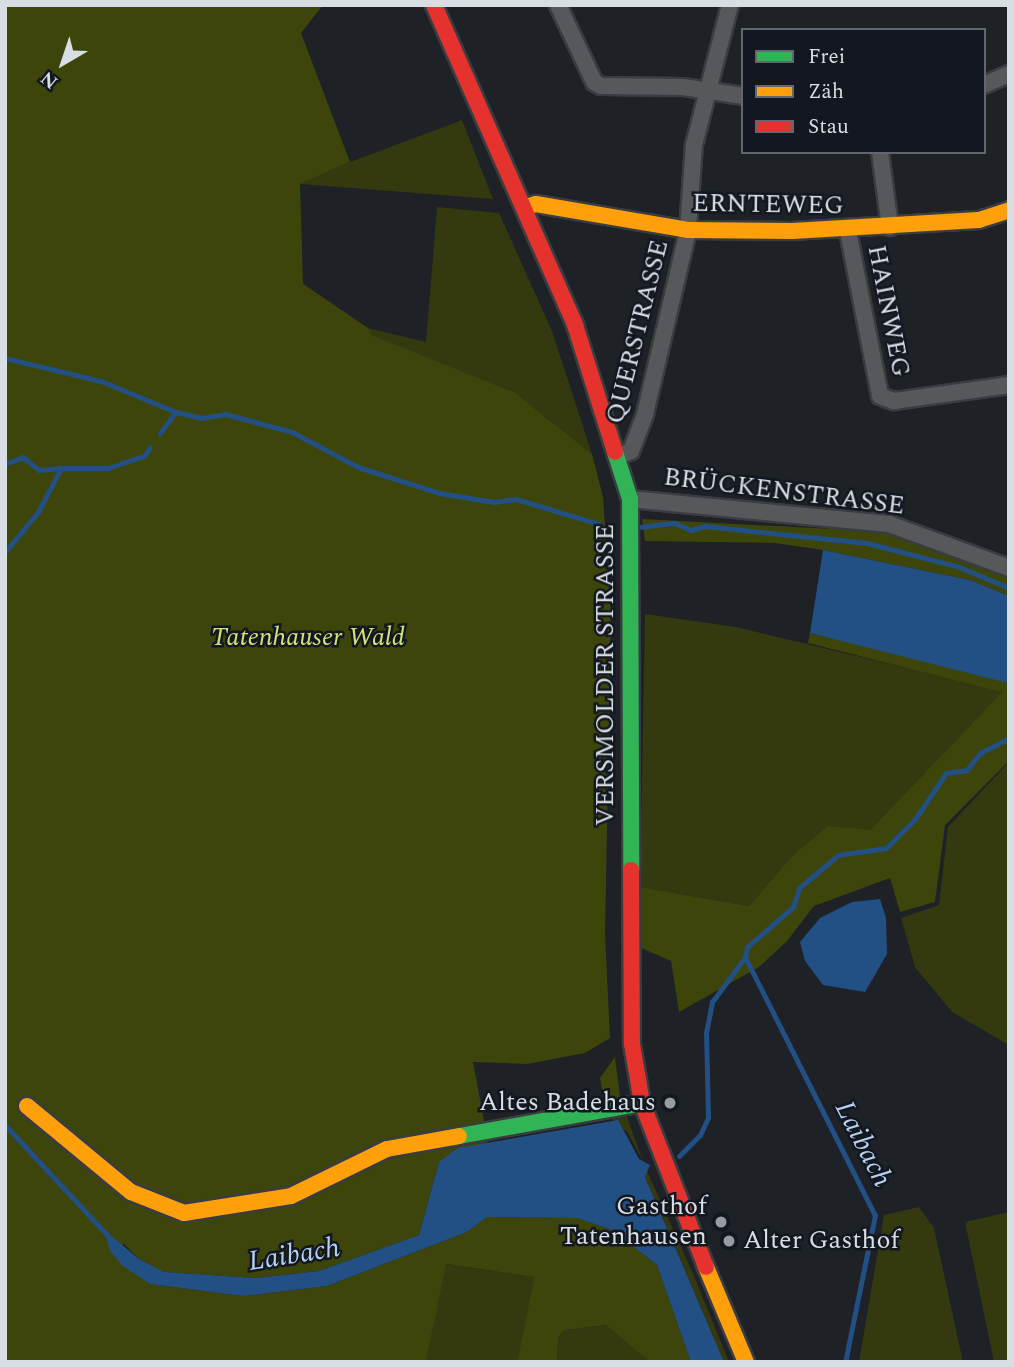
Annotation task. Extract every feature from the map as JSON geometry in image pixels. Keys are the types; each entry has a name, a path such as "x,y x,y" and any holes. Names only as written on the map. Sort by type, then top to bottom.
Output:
{"main road":[{"name":"VERSMOLDER STRASSE","path":"434,5 526,207 575,325 619,456 630,499 629,996 642,1103 666,1172 746,1362"},
{"name":"ERNTEWEG","path":"526,207 536,204 688,230 848,231 979,220 1009,210"},
{"path":"27,1106 131,1192 184,1213 291,1196 387,1149 642,1103"}],"street":[{"path":"558,5 594,82 601,86 706,90 741,96"},
{"name":"QUERSTRASSE","path":"619,456 631,451 638,439 688,230 694,145 730,5"},
{"path":"986,84 1009,74"},
{"path":"880,154 890,228"},
{"name":"HAINWEG","path":"848,231 880,396 894,401 1009,385"},
{"name":"BRÜCKENSTRASSE","path":"630,499 890,524 1009,568"}],"green space":[{"name":"Tatenhauser Wald","path":"5,5 323,5 301,33 350,162 300,184 303,284 368,328 371,335 514,392 592,454 603,497 611,614 605,934 610,1038 585,1053 527,1064 473,1062 488,1142 439,1162 419,1235 319,1271 257,1278 164,1272 139,1259 124,1244 110,1251 150,1284 243,1296 327,1286 467,1232 487,1217 577,1218 612,1230 657,1265 691,1362 650,1362 606,1325 565,1330 558,1338 557,1362 517,1362 534,1277 446,1264 426,1362 5,1362"},
{"path":"462,120 493,199 300,184 350,162"},
{"path":"437,207 499,213 552,331 592,454 514,392 370,335 368,328 426,342"},
{"path":"642,519 890,532 997,567 1009,557 1009,596 970,580 823,550 775,543 645,541"},
{"path":"645,614 736,627 1003,691 870,830 791,857 749,906 640,887"},
{"path":"810,633 1009,681 1009,761 945,825 935,902 900,912 890,878 814,906 787,941 759,967 679,1012 671,961 639,947 640,887 749,906 791,857 828,826 870,830 1002,692 808,643"},
{"path":"1009,762 1009,1045 952,1012 915,967 901,918 939,905 948,827"},
{"path":"615,1057 621,1103 605,1106 600,1078"},
{"path":"627,1117 643,1161 628,1133 612,1119"},
{"path":"647,1171 729,1362 724,1362 645,1177"},
{"path":"919,1207 934,1228 963,1362 859,1362 884,1215"},
{"path":"1009,1212 1009,1362 994,1362 965,1222"},
{"path":"445,1264 534,1277 517,1362 426,1362"},
{"path":"607,1325 650,1362 557,1362 558,1338 565,1330"}],"water":[{"path":"823,550 970,580 1009,596 1008,683 810,633"},
{"path":"880,899 886,918 887,954 865,992 823,985 805,961 800,942 820,918 852,902"},
{"path":"618,1120 639,1159 650,1165 645,1177 724,1362 691,1362 657,1265 612,1230 577,1218 487,1217 467,1232 327,1286 243,1296 150,1284 123,1266 110,1251 106,1237 109,1234 139,1259 164,1272 257,1278 319,1271 419,1235 439,1162 458,1148"}],"waterway":[{"path":"5,358 101,381 176,412"},
{"path":"160,433 176,412 201,418 225,414 292,432 358,467 439,493 494,502 516,499 599,524"},
{"path":"5,552 38,512 61,468 108,468 145,455 150,447"},
{"path":"5,464 23,457 39,470 61,468"},
{"path":"640,527 675,523 691,530 705,526 867,543 959,567 1009,588"},
{"name":"Laibach","path":"679,1156 700,1135 708,1118 706,1033 712,1002 745,957 747,947 793,907 799,888 838,855 886,848 915,819 946,773 967,770 980,753 1009,738"},
{"name":"Laibach","path":"745,957 875,1215 845,1362"},
{"name":"Laibach","path":"5,1125 111,1239"}],"traffic: fast":[{"path":"615,452 630,499 631,870"},
{"path":"459,1136 642,1103"}],"traffic: slow":[{"path":"526,207 536,204 688,230 792,231 979,220 1009,210"},
{"path":"27,1106 131,1192 184,1213 291,1196 387,1149 459,1136"},
{"path":"706,1267 746,1362"}],"traffic: jam":[{"path":"434,5 575,325 615,452"},
{"path":"631,870 632,1044 642,1103 706,1267"}],"place":[{"name":"Altes Badehaus","path":"670,1103"},
{"name":"Gasthof Tatenhausen","path":"721,1222"},
{"name":"Alter Gasthof","path":"729,1241"}]}
